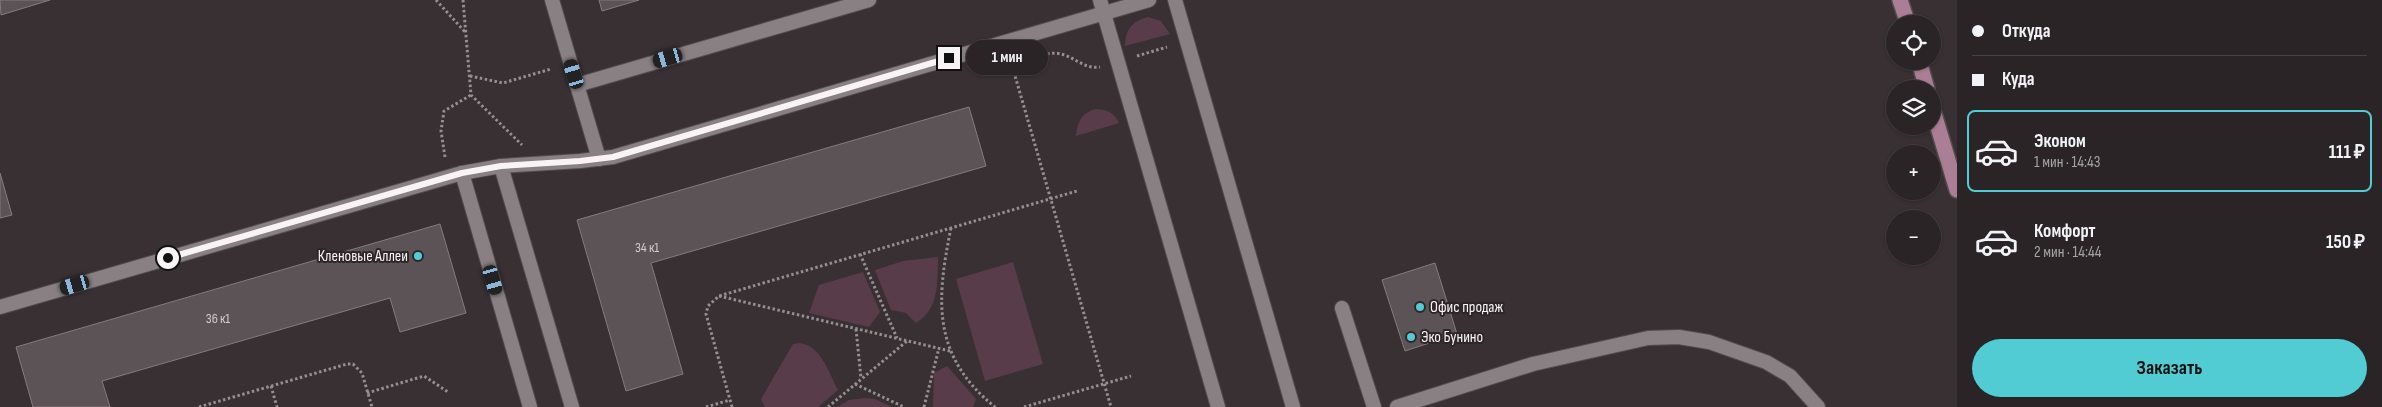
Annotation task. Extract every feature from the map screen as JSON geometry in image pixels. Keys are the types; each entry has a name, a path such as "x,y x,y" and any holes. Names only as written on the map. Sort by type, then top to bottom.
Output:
{"main road":[{"path":"1900,0 1905,15"},
{"path":"1940,135 1957,190"}],"lane":[{"path":"552,0 599,160"},
{"path":"577,85 869,0"},
{"path":"0,307 455,175 501,166 540,162 599,160 1005,42 1102,7 1149,0"},
{"path":"1175,0 1293,407"},
{"path":"1102,7 1218,407"},
{"path":"501,166 572,407"},
{"path":"455,175 530,407"},
{"path":"1342,308 1374,407"},
{"path":"1397,407 1533,364 1648,338 1680,337 1709,342 1766,362 1790,376 1818,407"}],"path":[{"path":"436,0 467,34"},
{"path":"463,0 471,94 540,162"},
{"path":"1005,42 1111,407"},
{"path":"470,76 503,83 571,64"},
{"path":"455,175 441,131 444,111 471,94"},
{"path":"732,407 706,314 708,306 719,296 1077,191"},
{"path":"951,228 944,263 942,294 944,326 950,351 966,379 980,395 996,407"},
{"path":"860,254 897,338"},
{"path":"719,296 950,351"},
{"path":"856,328 861,379"},
{"path":"828,407 906,341"},
{"path":"924,407 939,348"},
{"path":"199,407 347,364 354,364 362,373 372,407"},
{"path":"368,393 424,376 448,392"},
{"path":"1024,407 1131,376"},
{"path":"855,384 904,407"},
{"path":"271,386 277,407"},
{"path":"706,407 730,400"}],"shaded area":[{"path":"1148,17 1161,21 1170,34 1125,46 1126,35 1130,27"},
{"path":"1095,109 1109,112 1115,116 1119,123 1076,136 1081,119"},
{"path":"938,257 936,294 924,317 916,323 906,313 891,310 875,270 903,261"},
{"path":"1013,262 1043,364 985,381 956,279"},
{"path":"863,272 880,312 869,327 809,313 819,285"},
{"path":"793,344 807,345 819,354 838,390 818,407 765,407 761,399"},
{"path":"947,366 976,399 973,407 933,407 934,373"},
{"path":"875,399 892,407 837,407 849,400"}],"building":[{"path":"0,0 50,0 1,15"},
{"path":"599,0 639,0 602,11"},
{"path":"969,107 986,166 651,263 683,374 626,391 577,220"},
{"path":"0,173 12,215 0,218"},
{"path":"440,224 466,313 400,332 390,298 102,381 110,407 33,407 16,347"},
{"name":"Офис продаж","path":"1435,263 1457,334 1405,351 1382,280"}],"place":[{"name":"Кленовые Аллеи","path":"418,256"},
{"name":"Офис продаж","path":"1420,307"},
{"name":"Эко Бунино","path":"1411,337"}],"route":[{"path":"168,258 462,173 526,163 599,160 613,157 949,58"}]}
